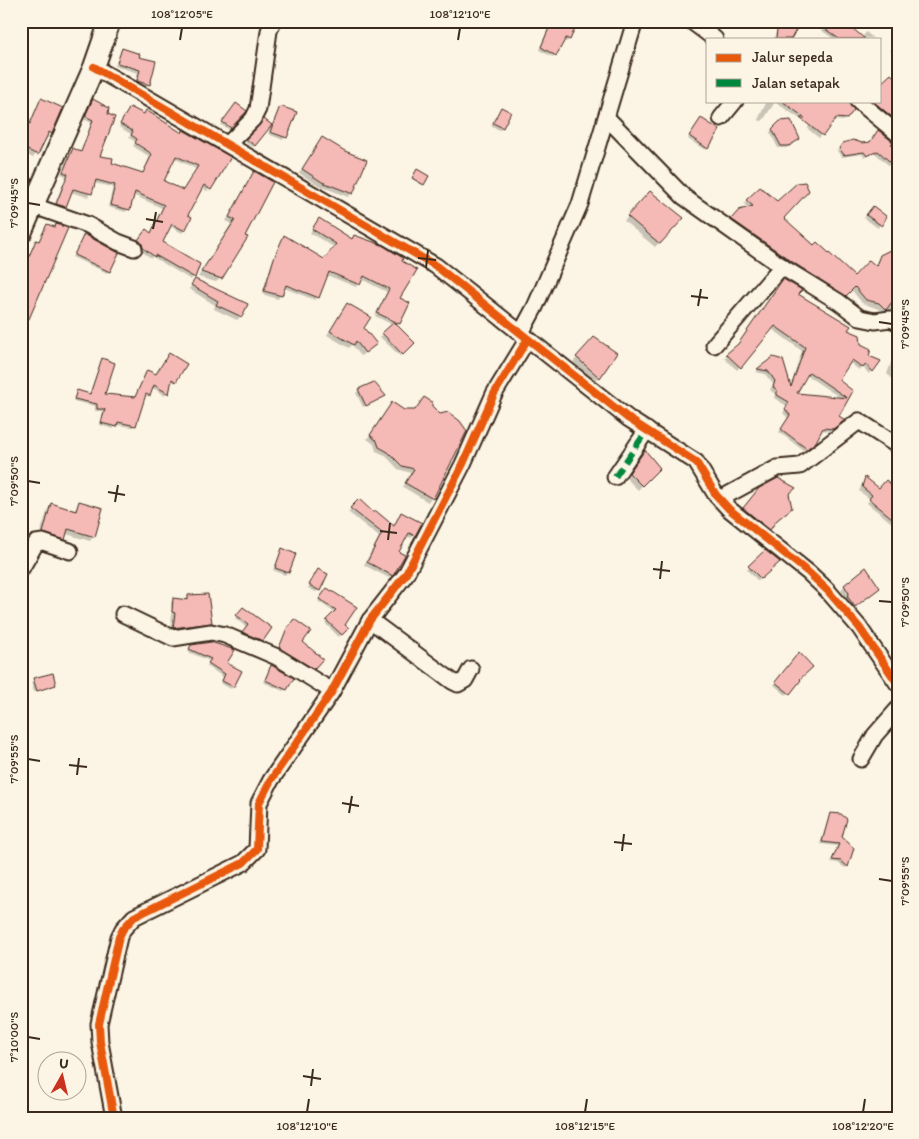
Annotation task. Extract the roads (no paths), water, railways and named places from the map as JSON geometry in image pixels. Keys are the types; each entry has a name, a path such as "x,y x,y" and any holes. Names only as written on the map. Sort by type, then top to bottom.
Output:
{"main road":[{"path":"21,233 94,67 110,21"}],"street":[{"path":"228,144 252,119 258,109 269,31 273,21"},
{"path":"114,1118 99,1033 101,1013 112,964 123,929 134,917 243,863 254,853 259,840 260,803 271,780 332,691 370,620 406,574 425,540 494,394 524,336 580,204 636,21"},
{"path":"691,21 714,38"},
{"path":"94,67 436,266 647,430 696,462 720,499 826,590 862,631 898,684"},
{"path":"722,118 734,102"},
{"path":"859,102 898,134"},
{"path":"606,117 684,196 782,266 839,302 860,318 875,321 890,319 898,322"},
{"path":"34,206 88,225 118,242 134,248"},
{"path":"714,344 782,266"},
{"path":"720,499 777,468 800,466 859,420 898,446"},
{"path":"615,477 647,430"},
{"path":"21,569 36,542 43,542 70,551"},
{"path":"123,614 173,638 211,632 225,635 277,657 332,691"},
{"path":"370,620 458,684 464,680 471,669"},
{"path":"861,759 875,735 898,709"}]}
